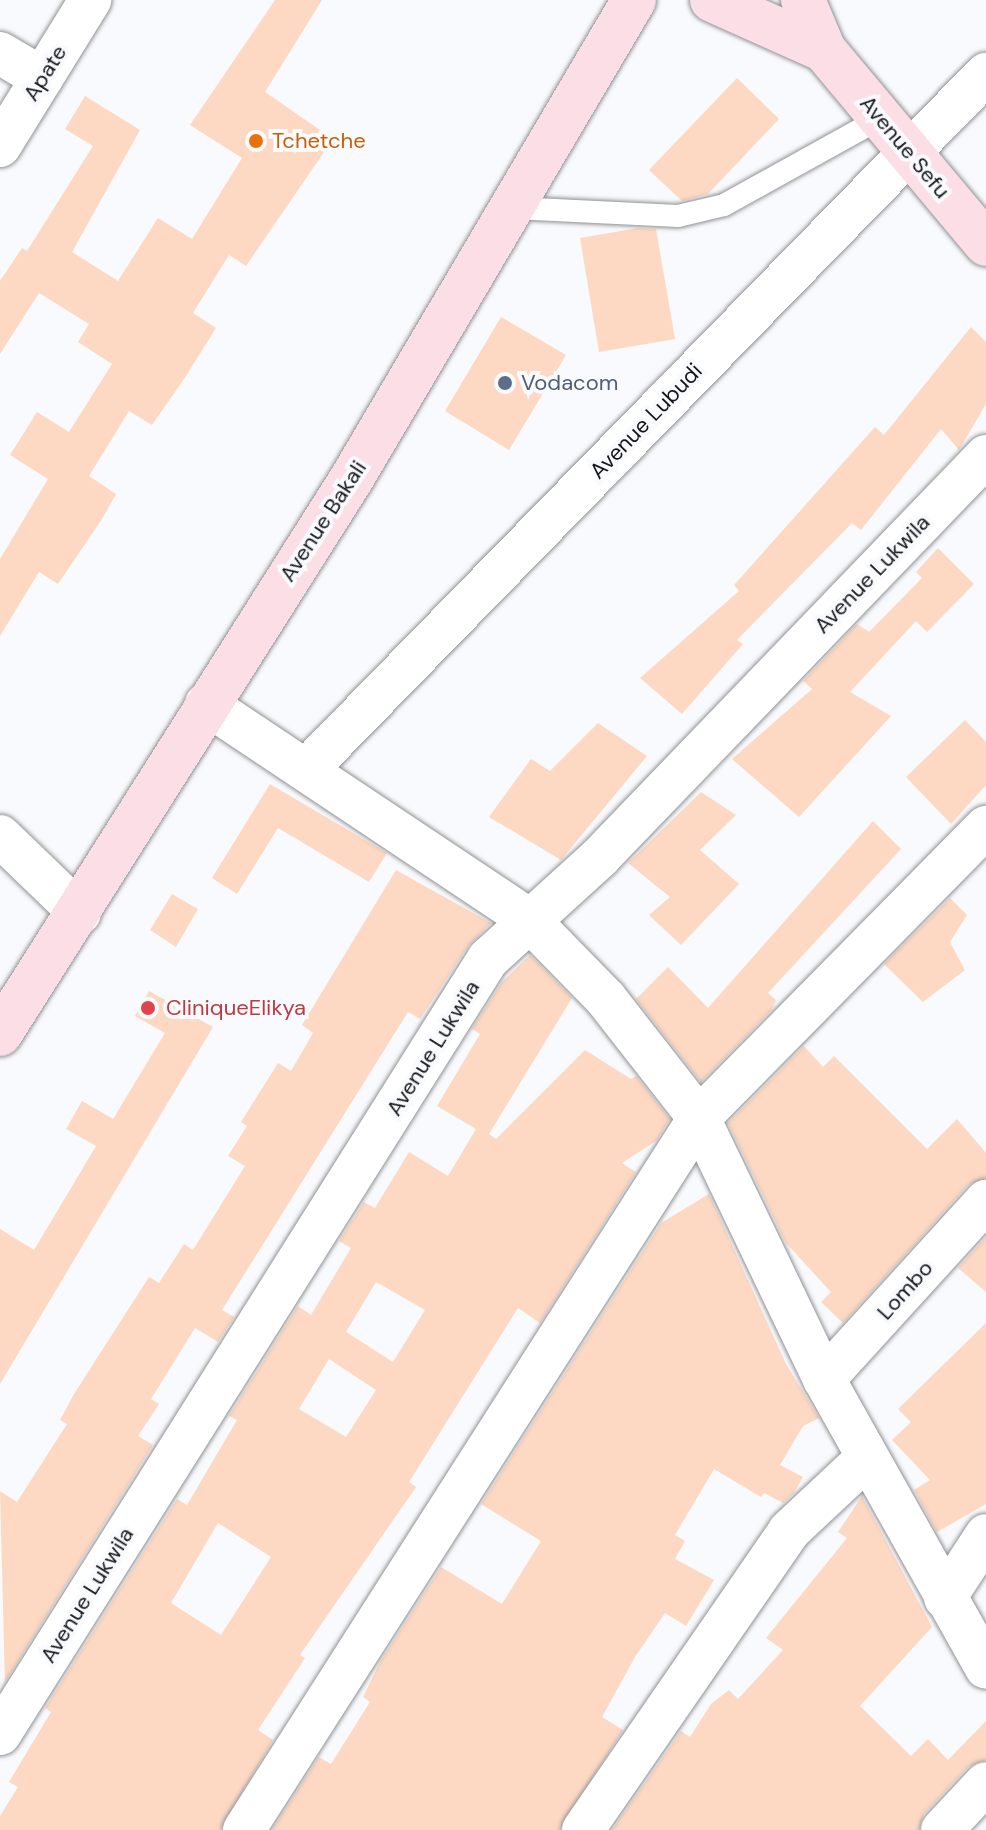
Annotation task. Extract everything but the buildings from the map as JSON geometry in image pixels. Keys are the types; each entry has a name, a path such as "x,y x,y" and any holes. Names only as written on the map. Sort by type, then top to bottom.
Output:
{"street":[{"name":"Apate","path":"0,146 90,0"},
{"name":"Avenue Bakali","path":"0,1034 80,913 206,704 352,478 634,0"},
{"name":"Avenue Sefu","path":"712,0 824,50"},
{"name":"Avenue Sefu","path":"803,0 824,50 986,244"},
{"path":"0,53 42,78"},
{"name":"Avenue Lubudi","path":"307,769 986,74"},
{"name":"Avenue Lukwila","path":"0,1734 488,959 528,919 599,858 986,456"},
{"path":"206,704 528,919 606,999 699,1118 824,1379 866,1459 986,1668"},
{"path":"244,1830 699,1118 986,827"},
{"path":"0,836 80,913"},
{"name":"Lombo","path":"824,1379 986,1201"},
{"path":"583,1830 789,1531 866,1459"},
{"path":"945,1598 986,1535"},
{"path":"942,1830 986,1783"}],"lane":[{"path":"514,208 693,213 724,205 881,118"}],"place":[{"name":"Tchetche","path":"256,141"},
{"name":"Vodacom","path":"505,383"},
{"name":"CliniqueElikya","path":"148,1008"}]}
